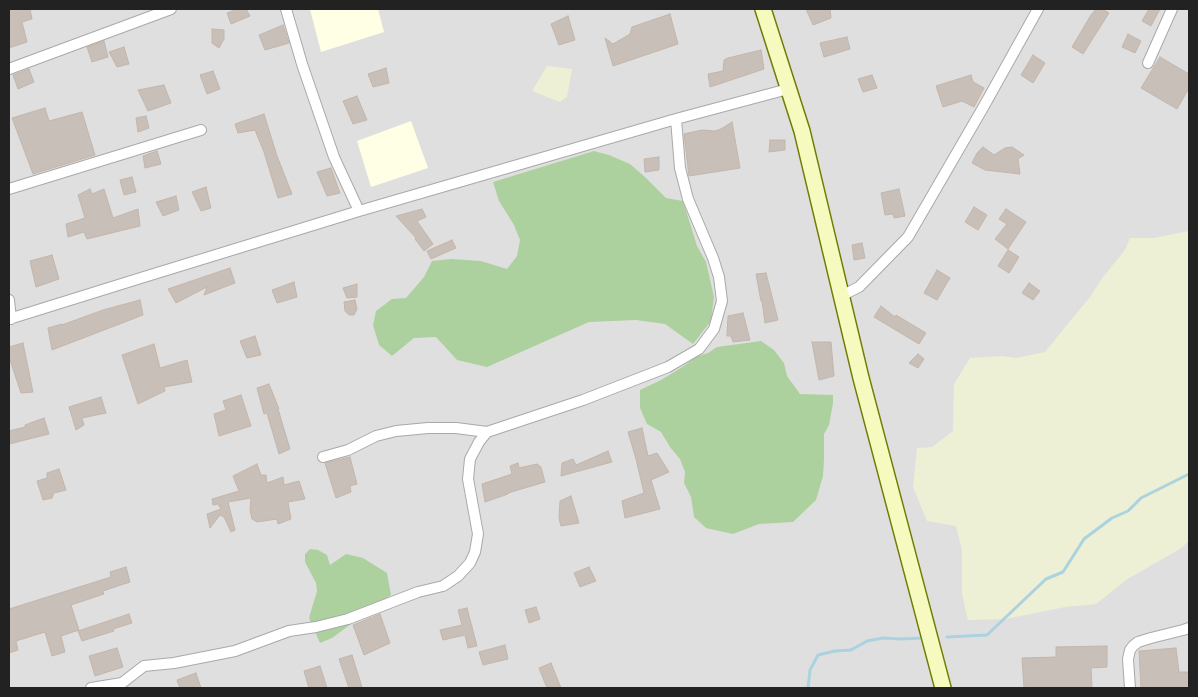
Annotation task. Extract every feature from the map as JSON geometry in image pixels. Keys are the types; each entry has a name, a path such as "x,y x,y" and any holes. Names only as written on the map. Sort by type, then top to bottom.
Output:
{"main road":[{"path":"763,9 802,131 864,387 943,688"}],"street":[{"path":"9,68 171,9"},
{"path":"286,9 302,64 334,157 359,212"},
{"path":"841,296 859,287 908,237 1038,9"},
{"path":"1148,63 1172,9"},
{"path":"9,300 10,319 207,257 359,212 676,119 788,89"},
{"path":"323,457 348,450 376,436 396,431 456,428 487,432 583,400 668,367 699,349 714,329 722,301 719,278 713,258 688,198 680,168 676,119"},
{"path":"9,189 201,130"},
{"path":"91,688 122,683 144,666 174,664 235,651 289,631 348,619 418,592 443,586 458,576 470,564 475,552 478,534 468,479 470,459 487,432"},
{"path":"1130,688 1128,659 1133,646 1138,642 1189,628"}],"shaded area":[{"path":"9,9 1189,9 1189,688 9,688"},
{"path":"310,9 378,9 384,32 321,52"},
{"path":"547,66 572,69 567,97 560,102 532,91"},
{"path":"411,121 428,168 371,187 357,141"},
{"path":"1189,231 1189,541 1180,549 1129,578 1096,604 1065,607 1005,619 968,620 962,594 962,550 956,526 927,521 913,487 917,448 932,447 953,431 954,384 970,358 1002,356 1016,358 1045,352 1090,297 1103,277 1125,250 1130,238 1154,238"}],"green space":[{"path":"594,151 630,164 666,198 683,201 697,246 706,262 714,297 711,321 693,344 665,324 636,320 589,322 487,367 457,360 436,337 414,338 392,356 379,345 373,325 376,311 392,299 406,298 424,277 432,261 451,259 481,261 507,269 517,256 520,240 514,225 499,201 493,182"},
{"path":"761,341 774,350 784,363 787,376 800,394 833,395 829,425 824,434 823,476 816,500 793,522 759,524 733,534 706,528 694,517 691,497 684,483 685,472 680,459 661,432 647,424 640,408 640,390 661,380 696,357 708,353 717,347"},
{"path":"310,549 318,550 327,555 330,565 346,554 363,558 387,573 391,595 332,638 320,643 309,618 317,591 316,583 305,562 305,554"}],"building":[{"path":"9,9 30,9 32,19 22,22 27,42 9,48"},
{"path":"238,9 246,9 250,16 231,24 227,13"},
{"path":"806,9 830,9 831,18 813,25"},
{"path":"1096,9 1102,9 1109,13 1083,54 1072,47"},
{"path":"1149,9 1160,9 1151,26 1142,21"},
{"path":"670,14 678,44 613,66 605,38 613,44 630,34 632,27"},
{"path":"568,16 575,40 559,45 551,24"},
{"path":"283,25 289,43 265,50 259,35"},
{"path":"212,29 224,30 224,39 219,48 212,43"},
{"path":"1128,34 1141,41 1135,53 1122,47"},
{"path":"847,37 850,49 824,57 820,43"},
{"path":"104,41 108,57 92,62 87,47"},
{"path":"124,47 129,64 117,67 109,52"},
{"path":"761,50 764,69 710,87 708,74 723,71 724,60"},
{"path":"1033,55 1045,63 1033,83 1021,75"},
{"path":"1160,57 1189,74 1189,88 1177,109 1141,88"},
{"path":"386,68 389,83 373,87 368,74"},
{"path":"29,69 34,82 18,89 13,75"},
{"path":"213,71 220,89 207,94 200,75"},
{"path":"872,75 877,88 863,92 858,79"},
{"path":"971,75 973,82 984,88 974,107 962,101 943,107 936,86"},
{"path":"164,85 171,103 148,111 138,90"},
{"path":"357,96 367,120 353,124 343,101"},
{"path":"45,108 49,121 82,112 95,155 33,174 12,118"},
{"path":"264,114 277,156 292,194 278,198 255,130 238,133 235,124"},
{"path":"146,116 149,128 138,132 136,118"},
{"path":"732,122 740,168 689,176 684,134 702,130 715,131"},
{"path":"770,140 785,140 785,150 769,152"},
{"path":"983,147 994,155 1005,148 1012,147 1024,155 1018,159 1020,174 985,170 972,163 977,153"},
{"path":"157,151 161,164 145,168 143,156"},
{"path":"659,157 659,170 645,172 644,159"},
{"path":"331,168 340,193 327,196 317,172"},
{"path":"132,177 136,192 124,195 120,180"},
{"path":"206,187 211,208 201,211 192,192"},
{"path":"90,189 92,194 104,189 113,218 138,209 140,226 87,239 84,232 68,237 66,224 85,218 78,195"},
{"path":"899,189 905,216 894,218 893,214 885,215 881,193"},
{"path":"176,196 179,210 163,216 156,202"},
{"path":"974,207 987,215 978,230 965,222"},
{"path":"422,209 426,217 417,221 433,244 424,251 416,238 396,216"},
{"path":"1006,209 1026,222 1008,249 995,239 1007,224 999,219"},
{"path":"452,240 456,248 431,259 427,251"},
{"path":"862,243 865,258 854,260 852,245"},
{"path":"1008,250 1019,257 1009,273 998,266"},
{"path":"52,255 59,279 36,287 30,261"},
{"path":"230,268 235,283 204,295 207,287 176,303 168,289"},
{"path":"937,270 950,278 937,300 924,293"},
{"path":"766,273 778,320 765,323 756,274"},
{"path":"294,282 297,297 277,303 272,290"},
{"path":"1029,283 1040,291 1033,300 1022,293"},
{"path":"357,284 357,297 347,298 343,288"},
{"path":"140,300 143,315 52,350 48,328"},
{"path":"355,300 357,309 354,315 349,315 345,311 344,302"},
{"path":"881,306 895,317 896,315 926,333 919,344 874,317"},
{"path":"743,313 750,340 733,342 731,336 727,336 728,316"},
{"path":"255,336 261,355 247,358 240,341"},
{"path":"812,342 831,342 834,376 819,380"},
{"path":"23,343 33,392 21,393 9,357 9,347"},
{"path":"154,344 160,368 187,360 192,382 164,387 165,391 138,404 122,355"},
{"path":"918,354 924,359 918,368 909,363"},
{"path":"269,384 279,409 290,449 279,454 267,413 264,414 257,388"},
{"path":"241,395 251,426 219,436 214,414 226,410 223,401"},
{"path":"101,397 106,413 82,418 84,425 76,430 69,407"},
{"path":"44,418 49,434 9,444 9,431 25,427 25,425"},
{"path":"642,428 648,456 657,453 669,472 651,480 660,509 625,518 622,501 644,493 628,432"},
{"path":"608,451 612,462 561,476 562,463 573,459 576,465"},
{"path":"350,457 357,484 350,486 351,492 336,498 325,463"},
{"path":"518,463 519,468 537,464 541,467 545,482 485,502 482,484 512,474 510,466"},
{"path":"257,464 261,475 266,475 267,483 283,477 284,485 299,481 305,499 288,502 291,519 278,524 277,519 257,522 252,519 250,510 251,498 228,502 235,530 231,532 224,517 220,515 210,528 207,514 221,509 218,504 213,505 212,499 239,491 233,476"},
{"path":"59,469 66,490 54,493 52,498 43,500 37,481 47,478 47,473"},
{"path":"571,496 579,523 561,526 559,518 560,501"},
{"path":"126,567 130,582 103,591 104,594 71,605 79,630 61,636 65,652 52,656 45,632 16,641 18,650 9,653 9,609 111,577 110,572"},
{"path":"589,567 596,581 580,587 574,573"},
{"path":"536,607 540,619 529,623 525,610"},
{"path":"467,608 477,646 468,648 465,635 443,640 440,630 462,625 458,610"},
{"path":"129,614 132,623 82,641 78,631"},
{"path":"380,614 390,643 364,655 353,625"},
{"path":"505,645 508,659 483,665 479,652"},
{"path":"1107,646 1107,667 1091,668 1092,688 1024,688 1022,658 1056,657 1056,647"},
{"path":"117,648 123,667 95,676 89,656"},
{"path":"1176,648 1179,672 1189,672 1189,688 1141,688 1139,651"},
{"path":"352,655 362,687 349,688 339,659"},
{"path":"551,663 561,688 547,688 539,668"},
{"path":"320,666 327,688 309,688 304,671"},
{"path":"196,673 201,688 180,688 177,680"}],"waterway":[{"path":"947,637 987,635 1046,579 1063,572 1084,539 1112,518 1128,511 1141,498 1189,474"},
{"path":"808,688 810,670 818,655 851,650 867,641 883,638 924,638"}]}
